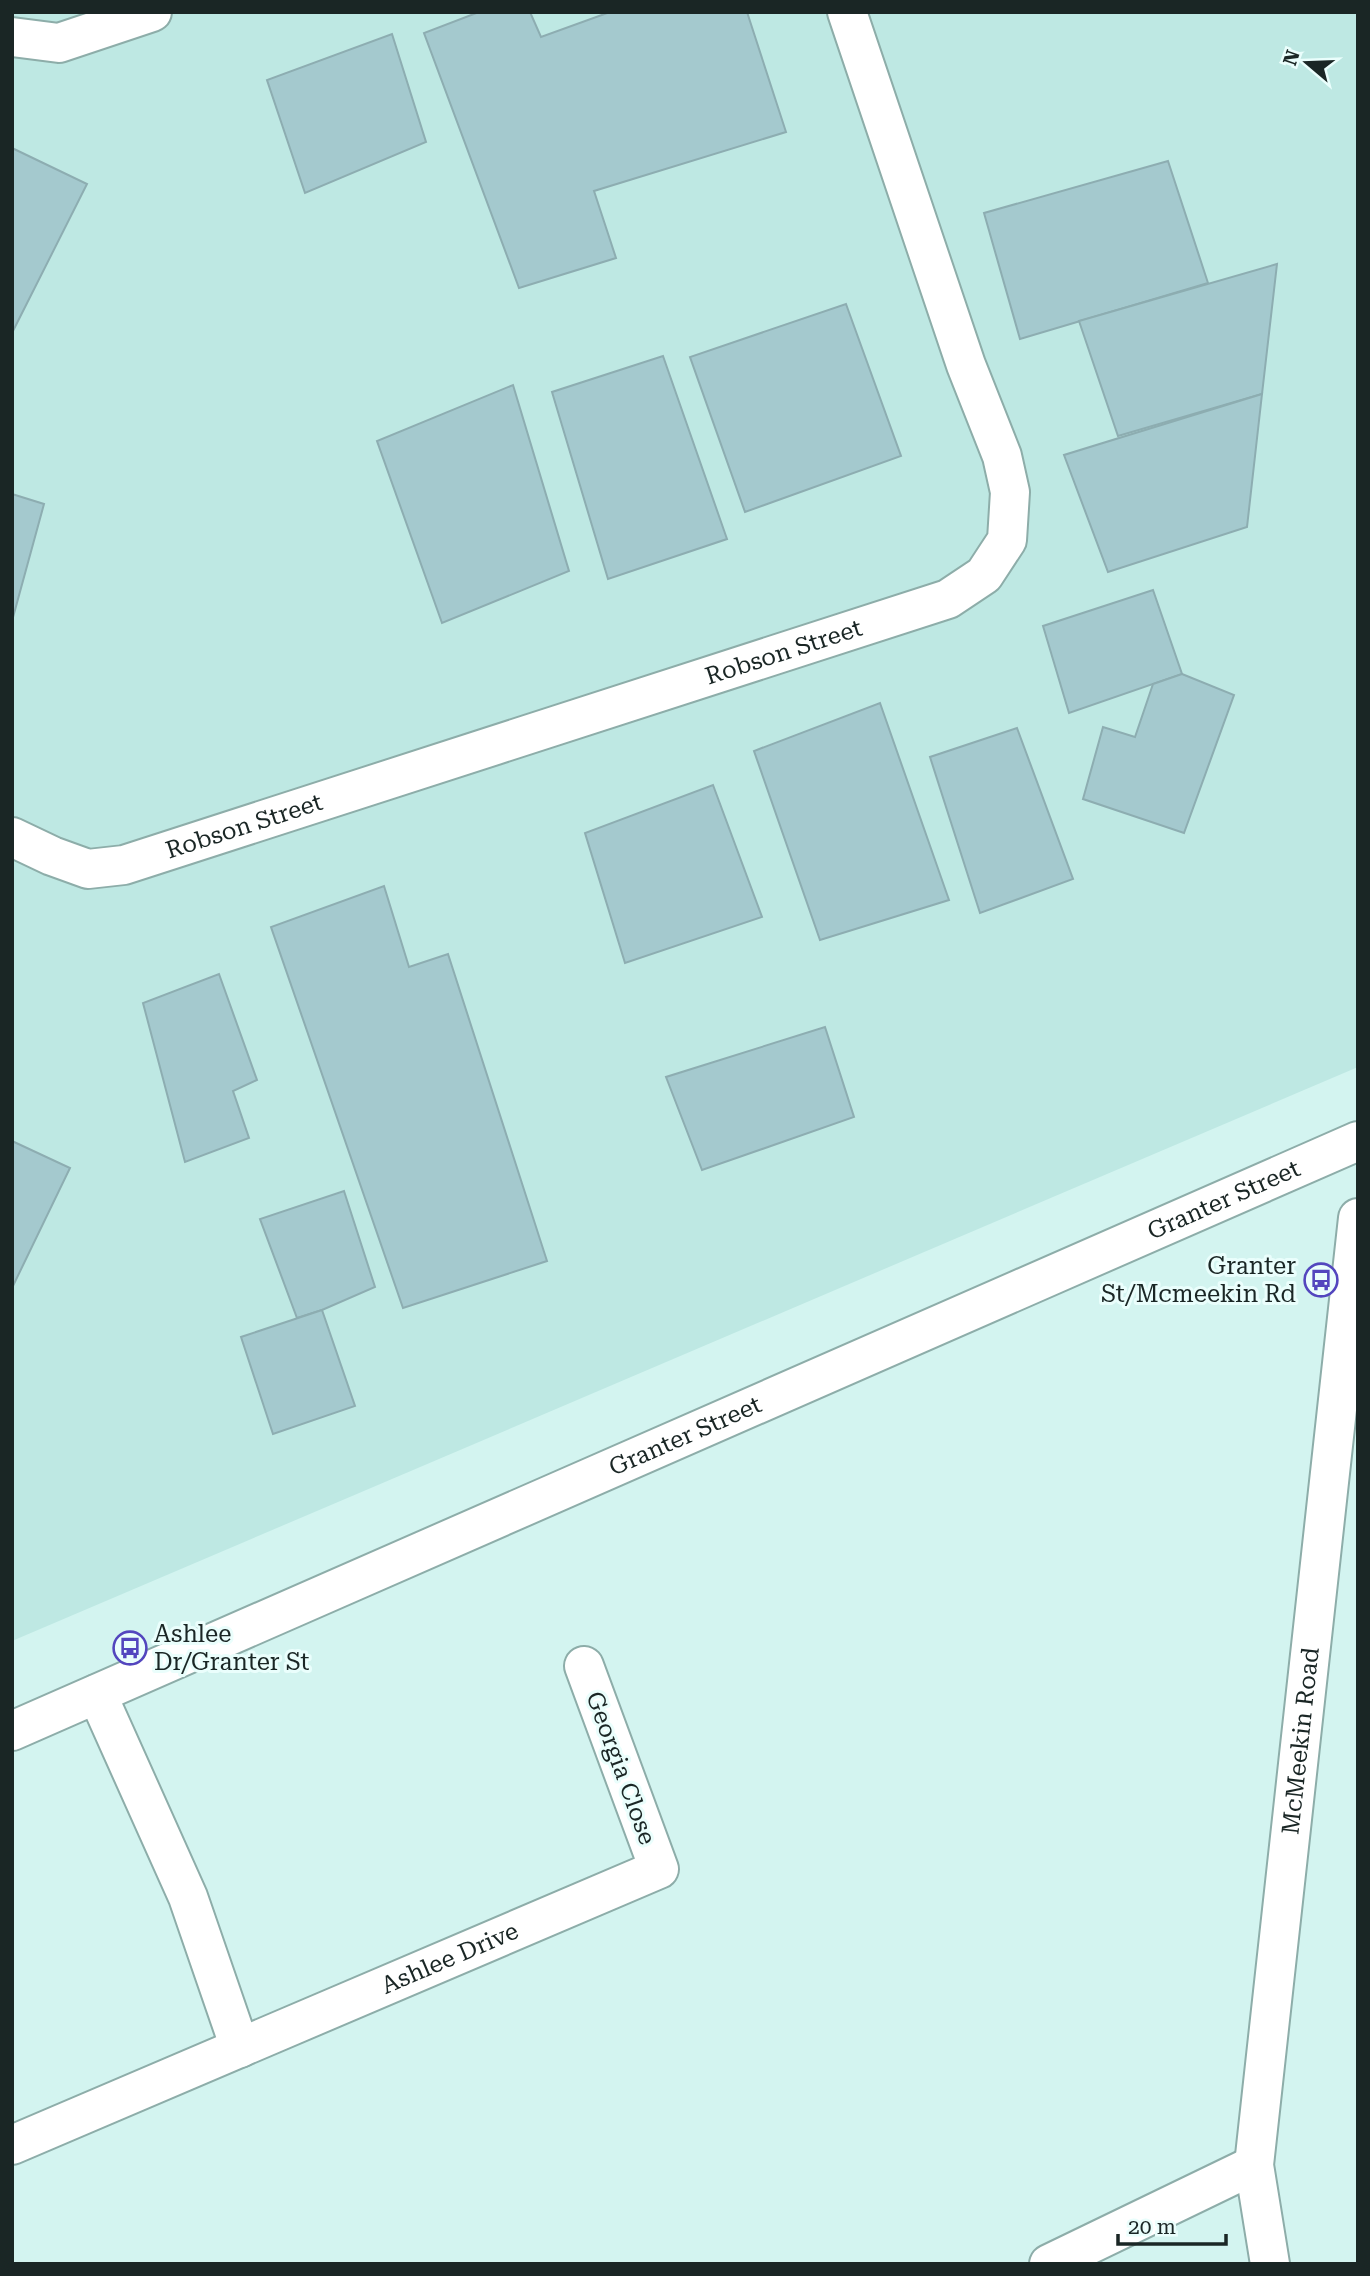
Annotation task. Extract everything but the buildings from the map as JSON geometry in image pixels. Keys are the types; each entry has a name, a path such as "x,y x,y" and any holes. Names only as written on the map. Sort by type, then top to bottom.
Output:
{"street":[{"path":"12,37 59,43 152,12"},
{"name":"Robson Street","path":"12,837 88,869 124,865 948,599 984,575 1007,540 1010,492 847,12"},
{"name":"Granter Street","path":"12,1731 1358,1141"},
{"name":"McMeekin Road","path":"1270,2264 1254,2165 1358,1217"},
{"name":"Georgia Close","path":"584,1666 659,1870"},
{"path":"97,1693 188,1897 240,2048"},
{"name":"Ashlee Drive","path":"12,2145 659,1870"},
{"path":"1049,2264 1254,2165"}],"shaded area":[{"path":"12,12 1358,12 1358,1067 12,1641"}],"place":[{"name":"Granter St/Mcmeekin Rd","path":"1321,1280"},
{"name":"Ashlee Dr/Granter St","path":"130,1648"}]}
